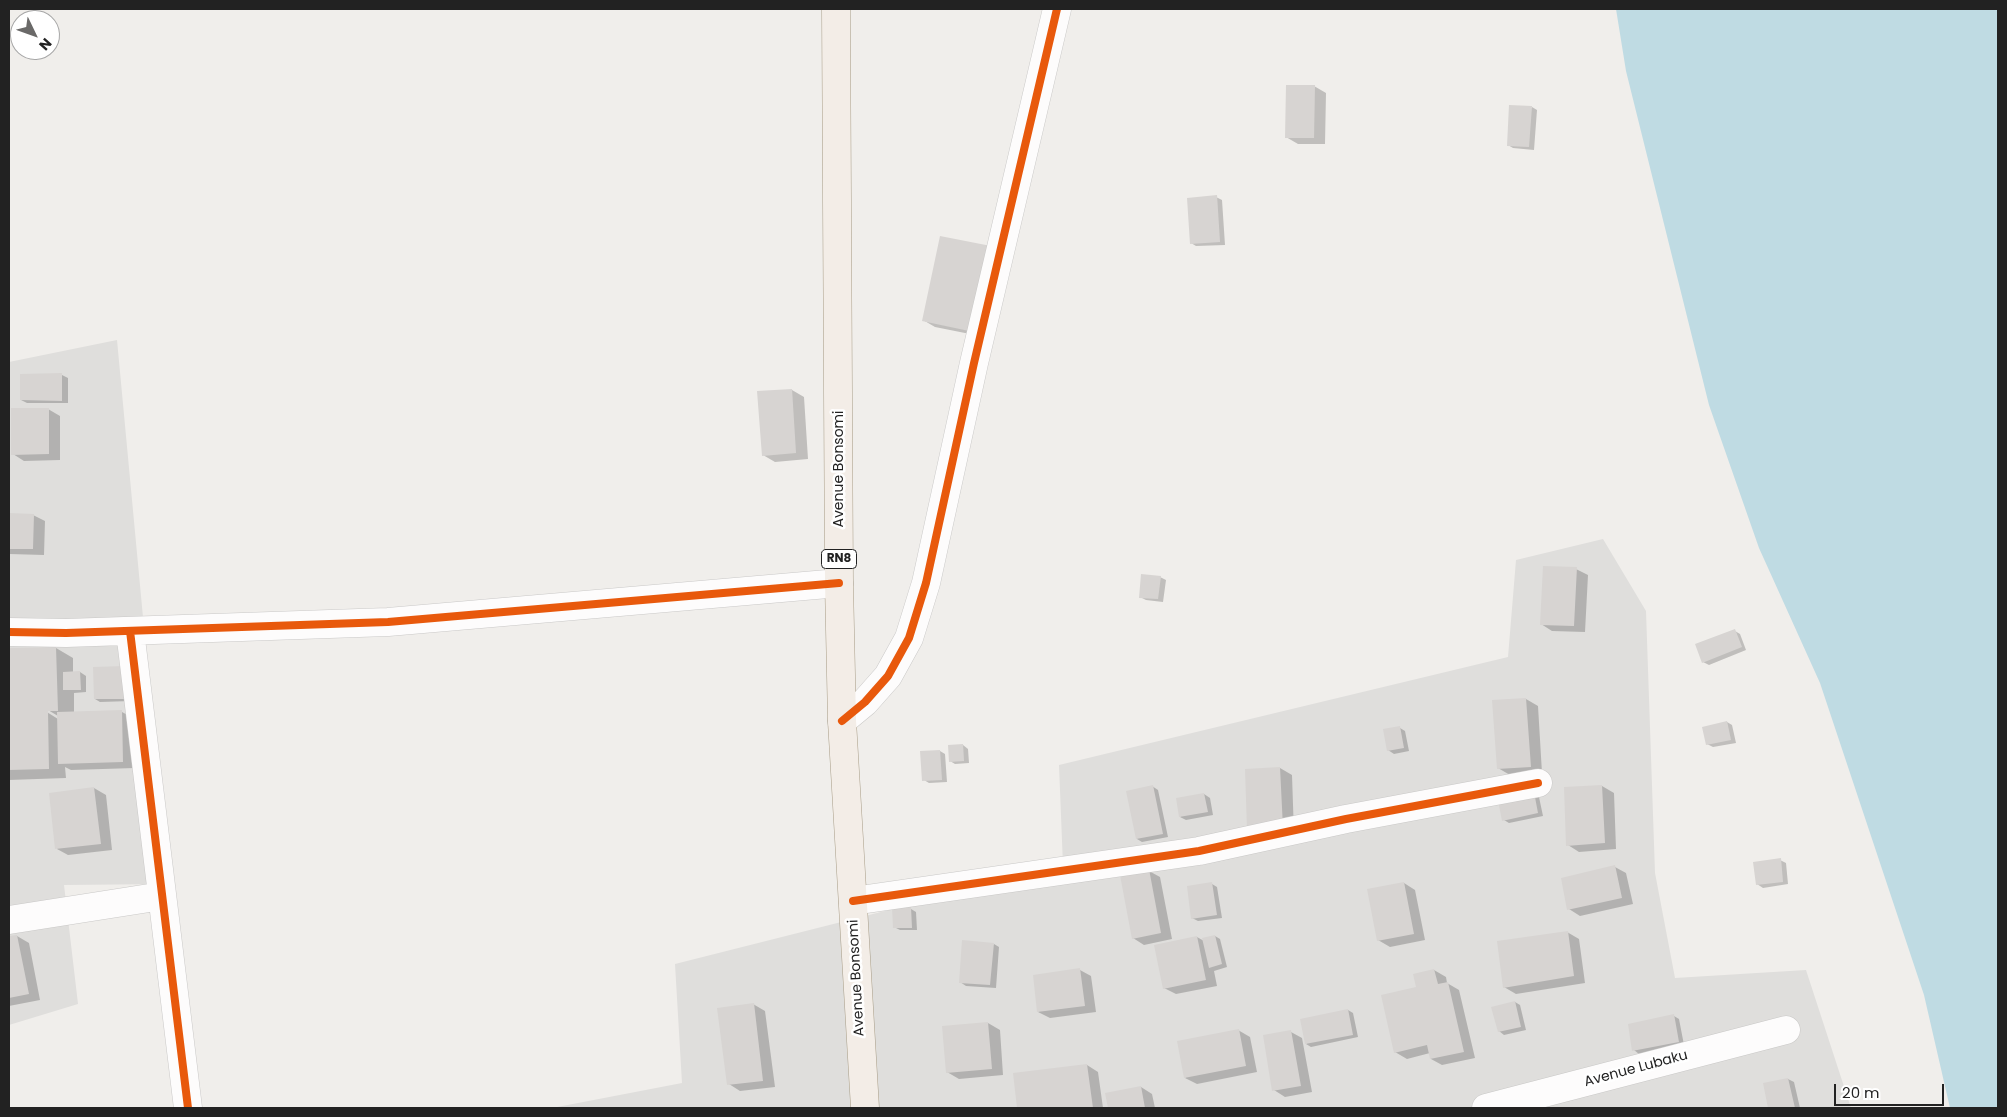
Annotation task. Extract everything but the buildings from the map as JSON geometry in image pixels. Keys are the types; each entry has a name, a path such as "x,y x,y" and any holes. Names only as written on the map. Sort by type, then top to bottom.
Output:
{"main road":[{"name":"Avenue Bonsomi","path":"836,9 839,583 842,720 865,1108"}],"street":[{"path":"842,720 865,702 888,676 909,638 926,583 974,363 1057,9"},
{"path":"9,632 130,631 388,622 839,583"},
{"path":"130,631 188,1108"},
{"path":"853,901 1199,850 1346,819 1538,783"},
{"path":"9,920 162,896"},
{"name":"Avenue Lubaku","path":"1486,1108 1786,1030"}],"shaded area":[{"path":"117,340 168,884 64,885 78,1004 9,1025 9,362"},
{"path":"1603,539 1646,611 1655,873 1675,978 1806,970 1851,1108 552,1108 682,1083 675,964 1063,866 1059,765 1508,657 1516,560"}],"water":[{"path":"1616,9 1998,9 1998,1108 1950,1108 1924,995 1820,683 1759,548 1709,405 1626,71"}],"cycle path":[{"path":"842,721 865,702 888,676 909,638 926,583 974,363 1057,9"},
{"path":"9,632 66,633 388,622 839,583"},
{"path":"130,631 188,1108"},
{"path":"853,901 1199,851 1346,819 1538,783"}]}
